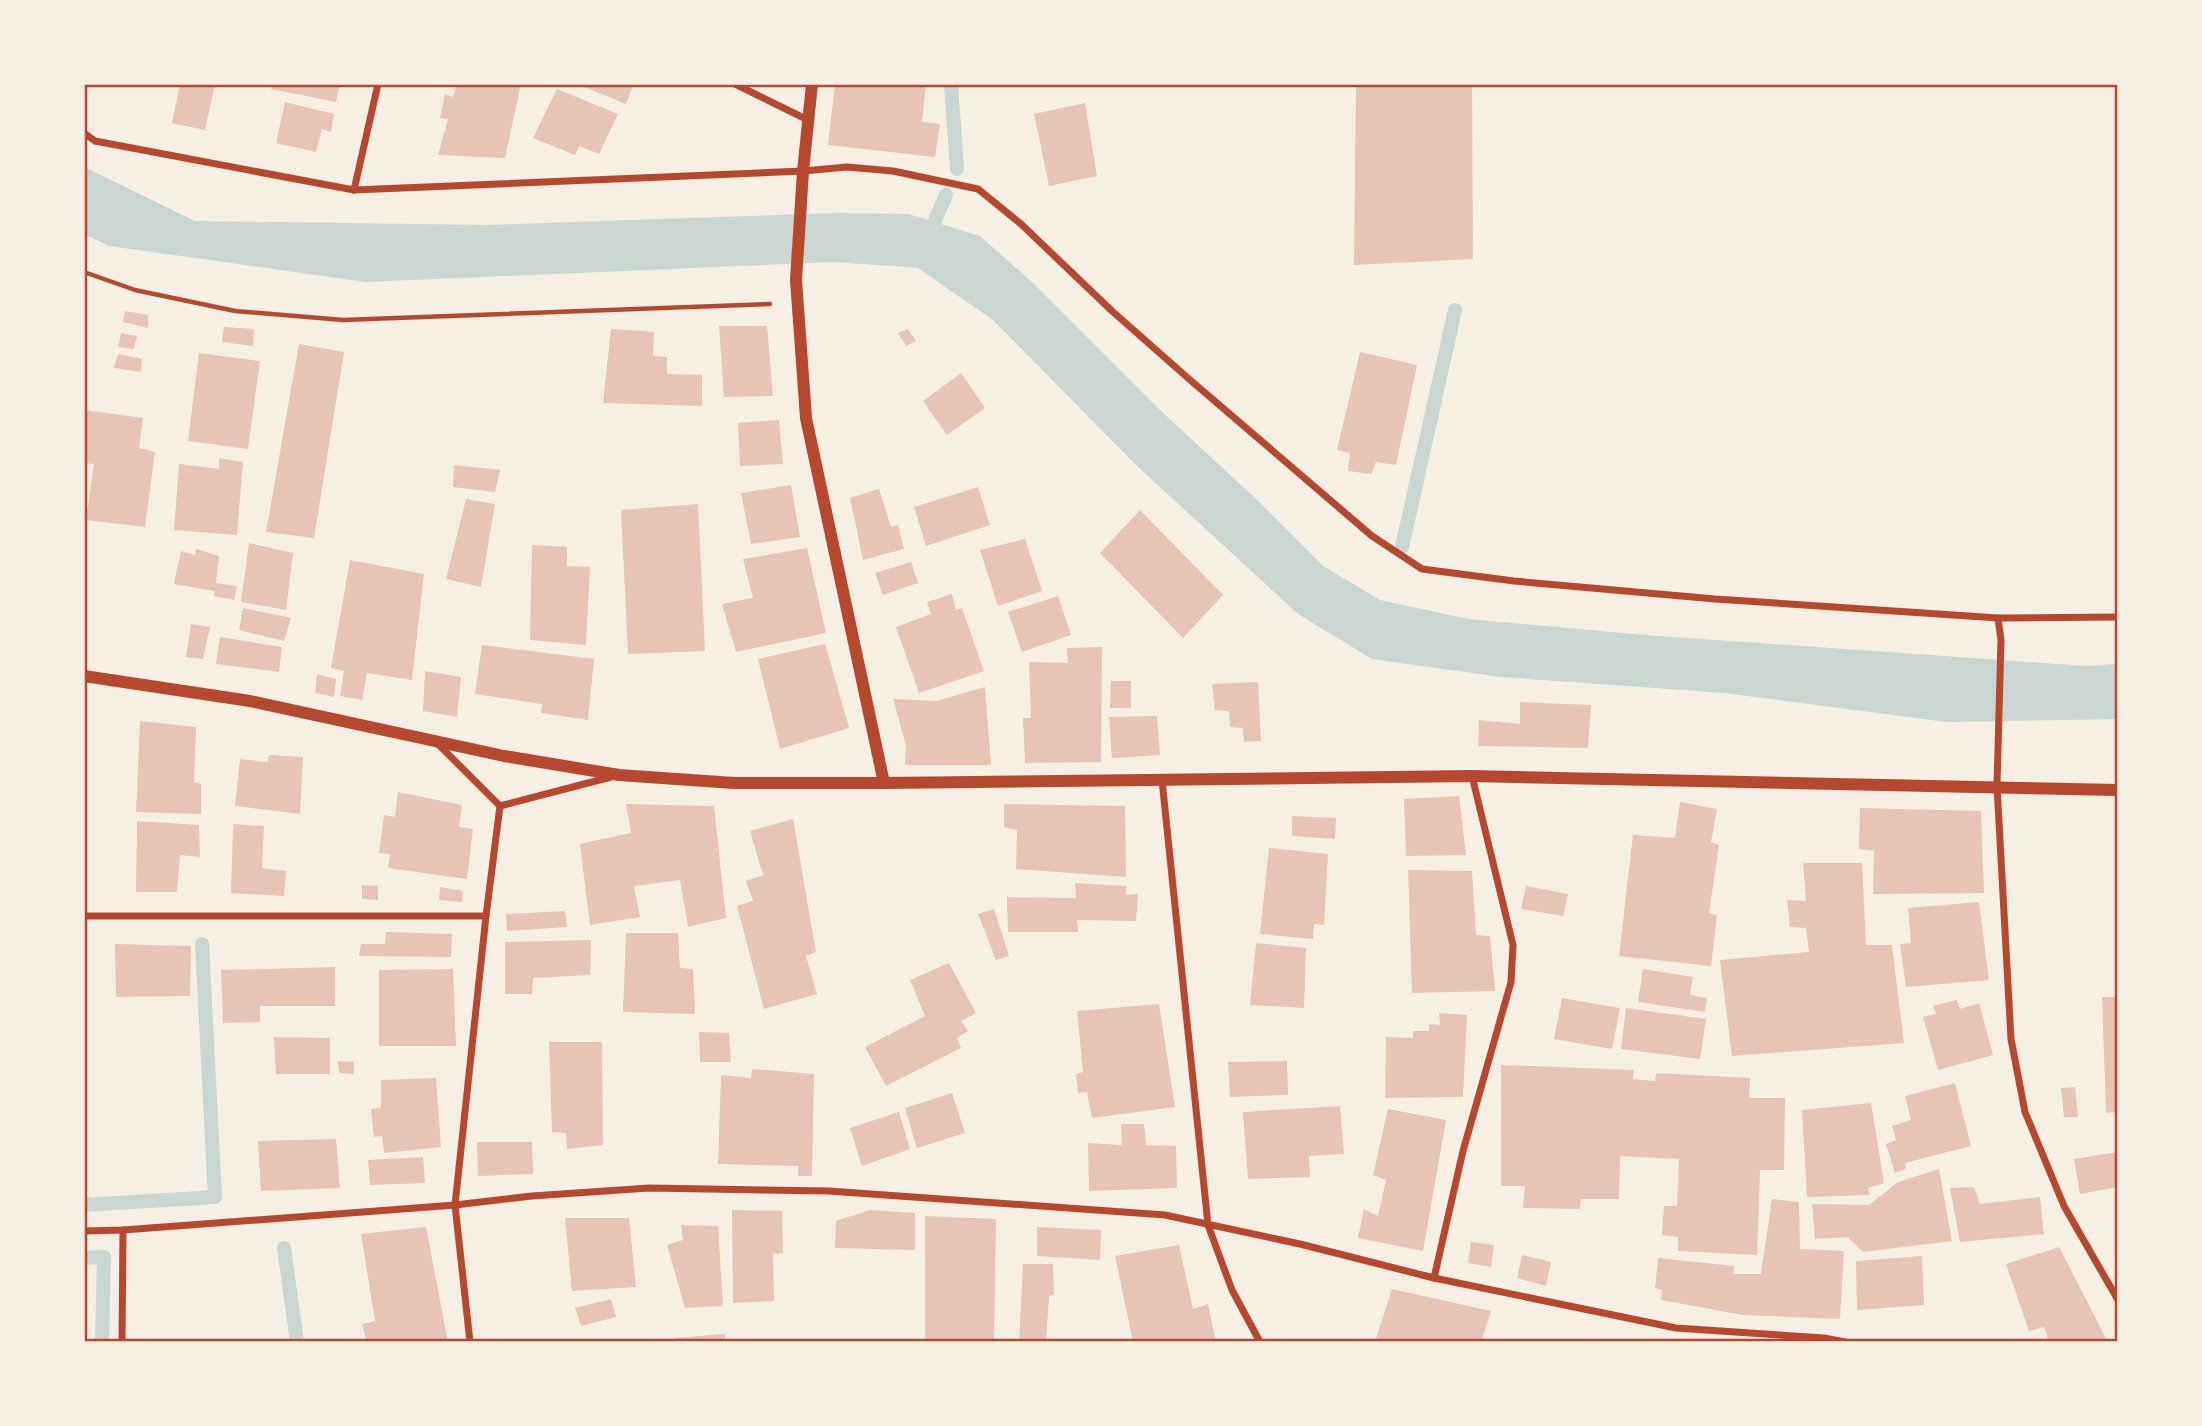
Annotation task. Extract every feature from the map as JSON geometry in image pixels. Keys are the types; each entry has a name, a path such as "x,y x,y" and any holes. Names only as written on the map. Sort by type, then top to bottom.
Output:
{"street":[{"path":"354,190 379,84"},
{"path":"735,84 808,120"},
{"path":"812,84 796,280 806,418 884,783"},
{"path":"84,133 95,141 354,190 848,167 893,171 978,189 1021,224 1112,311 1372,537 1422,569 1514,581 1714,599 1998,618 2118,617"},
{"path":"1998,618 2001,640 1997,786 2011,1039 2025,1112 2064,1206 2118,1300"},
{"path":"84,676 250,701 504,756 618,775 734,783 1472,776 2118,790"},
{"path":"434,741 500,806"},
{"path":"500,806 618,775"},
{"path":"1434,1278 1463,1151 1511,982 1513,945 1472,776"},
{"path":"1162,780 1208,1225 1232,1290 1260,1342"},
{"path":"470,1342 455,1205 500,806"},
{"path":"84,916 486,916"},
{"path":"84,1231 455,1205 532,1196 649,1188 829,1191 1165,1215 1300,1244 1434,1278 1676,1328 1824,1338 1845,1342"},
{"path":"122,1342 123,1230"}],"path":[{"path":"84,272 135,290 235,312 343,320 799,303"}],"shaded area":[{"path":"84,167 195,221 488,225 835,213 908,214 980,236 1034,284 1161,411 1255,498 1323,566 1380,600 1468,619 1645,635 2087,666 2118,664 2118,719 1947,722 1725,693 1501,677 1372,659 1298,614 1136,465 993,320 918,268 834,262 366,282 109,246 84,234"}],"building":[{"path":"180,84 215,84 205,130 172,123"},
{"path":"272,84 340,84 336,102 271,89"},
{"path":"457,84 521,84 505,158 438,155 448,119 440,118 445,94 453,97"},
{"path":"577,84 634,84 626,104"},
{"path":"835,84 926,84 922,122 940,124 935,157 828,145"},
{"path":"1356,84 1472,84 1473,259 1354,265"},
{"path":"557,89 618,114 599,154 579,146 575,155 533,138"},
{"path":"285,102 334,114 331,132 322,129 316,152 276,143"},
{"path":"1085,103 1097,176 1049,186 1034,114"},
{"path":"125,311 148,315 148,328 123,322"},
{"path":"719,326 767,326 773,396 724,397"},
{"path":"224,327 254,329 253,346 222,342"},
{"path":"611,329 654,332 653,356 667,357 667,374 702,375 702,406 603,403"},
{"path":"908,329 916,341 906,346 898,333"},
{"path":"121,333 137,336 134,349 118,347"},
{"path":"299,344 344,352 314,538 266,532"},
{"path":"1360,352 1417,365 1396,465 1376,462 1371,474 1348,471 1350,453 1337,450"},
{"path":"199,353 260,361 248,449 188,441"},
{"path":"118,354 142,359 141,372 114,368"},
{"path":"961,373 985,408 947,435 923,401"},
{"path":"84,410 143,418 139,448 155,452 145,527 86,520 94,464 84,463"},
{"path":"779,420 783,464 740,466 738,423"},
{"path":"219,458 243,462 237,535 174,530 179,464 219,469"},
{"path":"454,465 500,470 495,492 453,487"},
{"path":"791,485 800,537 751,544 741,493"},
{"path":"978,487 990,525 926,546 914,507"},
{"path":"879,489 891,527 898,525 904,549 863,560 850,498"},
{"path":"466,499 495,504 481,587 446,579"},
{"path":"698,504 705,651 628,654 621,510"},
{"path":"1140,510 1223,595 1183,638 1100,553"},
{"path":"1025,539 1042,591 998,606 980,550"},
{"path":"249,543 293,553 286,610 241,602"},
{"path":"532,545 567,547 567,566 590,567 586,645 530,640"},
{"path":"807,548 826,633 736,652 722,604 753,598 743,559"},
{"path":"196,549 219,556 216,583 237,586 234,600 214,596 215,591 174,584 181,551 195,555"},
{"path":"350,560 424,574 412,680 367,673 362,700 340,696 344,671 331,668"},
{"path":"911,562 918,583 883,595 875,573"},
{"path":"952,594 956,610 962,608 984,671 919,693 896,627 931,614 927,602"},
{"path":"1058,596 1071,635 1022,652 1008,612"},
{"path":"243,608 291,618 284,641 239,630"},
{"path":"191,624 210,627 203,659 186,657"},
{"path":"220,637 282,647 279,672 216,664"},
{"path":"825,644 849,728 780,749 758,659"},
{"path":"482,645 594,659 588,720 541,713 542,704 475,694"},
{"path":"1102,647 1101,762 1025,763 1023,718 1031,718 1029,662 1068,663 1067,648"},
{"path":"425,671 461,677 457,717 423,711"},
{"path":"317,674 336,679 334,697 315,693"},
{"path":"1111,681 1131,681 1131,708 1110,708"},
{"path":"1258,682 1261,741 1244,742 1243,728 1230,727 1229,711 1215,710 1212,684"},
{"path":"985,687 991,765 905,765 906,745 893,699 936,701"},
{"path":"1520,702 1591,705 1588,748 1478,746 1479,720 1520,724"},
{"path":"1157,716 1160,755 1112,758 1109,717"},
{"path":"140,721 196,727 194,782 201,784 201,814 136,812"},
{"path":"269,755 303,757 300,814 235,806 240,759 268,762"},
{"path":"398,792 462,805 459,827 473,829 467,879 388,868 390,854 379,853 384,815 395,817"},
{"path":"1459,796 1466,855 1406,856 1404,799"},
{"path":"1680,802 1717,809 1711,842 1719,845 1709,913 1717,915 1711,966 1619,956 1633,835 1675,838"},
{"path":"626,804 714,806 726,918 688,927 680,880 634,886 640,917 590,925 580,844 631,833"},
{"path":"1004,804 1125,806 1126,877 1016,869 1017,830 1004,827"},
{"path":"1860,808 1981,811 1984,893 1873,894 1874,851 1859,849"},
{"path":"1292,816 1336,818 1335,839 1292,836"},
{"path":"793,819 816,952 806,956 817,994 764,1009 737,906 753,901 746,881 763,875 750,831"},
{"path":"137,821 199,825 200,857 180,855 177,892 136,892"},
{"path":"233,824 264,826 262,868 286,871 284,896 231,893"},
{"path":"1269,848 1328,854 1324,925 1314,924 1313,939 1260,934"},
{"path":"1803,863 1862,863 1866,945 1892,945 1904,1043 1732,1056 1720,960 1809,952 1806,928 1790,927 1787,900 1806,901"},
{"path":"1408,870 1472,871 1476,935 1490,936 1495,991 1412,993"},
{"path":"1075,883 1126,886 1126,895 1138,894 1136,921 1077,920 1078,932 1008,932 1007,897 1076,898"},
{"path":"362,885 378,886 378,900 362,899"},
{"path":"1526,886 1568,894 1563,916 1521,909"},
{"path":"440,887 463,891 462,902 439,900"},
{"path":"1979,902 1989,980 1906,987 1900,944 1911,943 1908,908"},
{"path":"994,909 1009,956 996,960 978,914"},
{"path":"565,911 567,927 507,931 506,914"},
{"path":"386,932 452,934 451,957 359,956 361,944 385,944"},
{"path":"626,933 678,933 680,968 693,969 695,1014 623,1012"},
{"path":"591,940 590,975 533,978 532,994 505,994 505,942"},
{"path":"1256,943 1306,948 1304,1008 1250,1005"},
{"path":"115,944 191,946 190,996 116,997"},
{"path":"949,963 976,1013 961,1021 968,1031 957,1038 961,1048 886,1086 865,1047 925,1016 910,980"},
{"path":"335,967 335,1006 260,1006 260,1022 223,1023 221,970"},
{"path":"453,969 456,1046 379,1046 379,970"},
{"path":"1643,969 1693,977 1690,995 1707,998 1705,1012 1638,1002"},
{"path":"2102,997 2118,997 2118,1112 2106,1113"},
{"path":"1562,998 1620,1008 1612,1049 1554,1039"},
{"path":"1957,1000 1960,1009 1979,1003 1993,1055 1938,1070 1923,1017 1936,1014 1933,1006"},
{"path":"1159,1004 1175,1107 1092,1118 1087,1092 1078,1093 1076,1074 1083,1072 1077,1011"},
{"path":"1626,1008 1706,1019 1700,1059 1621,1049"},
{"path":"1439,1013 1467,1015 1463,1097 1385,1098 1386,1037 1413,1038 1413,1031 1429,1031 1429,1024 1440,1025"},
{"path":"699,1032 729,1033 731,1062 700,1062"},
{"path":"274,1037 330,1038 330,1074 276,1074"},
{"path":"549,1042 602,1042 603,1145 567,1149 566,1133 552,1132"},
{"path":"338,1061 354,1062 354,1074 339,1073"},
{"path":"1287,1061 1288,1095 1230,1097 1228,1062"},
{"path":"1501,1065 1634,1070 1633,1079 1655,1081 1656,1073 1750,1078 1749,1098 1785,1098 1784,1170 1760,1170 1757,1255 1678,1251 1678,1237 1662,1235 1664,1206 1677,1206 1679,1159 1620,1156 1619,1199 1581,1199 1580,1209 1523,1208 1525,1186 1501,1186"},
{"path":"752,1069 814,1074 812,1176 798,1176 798,1166 718,1164 721,1075 751,1078"},
{"path":"436,1078 441,1147 384,1153 382,1136 374,1137 371,1109 381,1108 381,1080"},
{"path":"1955,1083 1971,1146 1905,1163 1906,1169 1895,1173 1886,1144 1896,1140 1892,1126 1911,1120 1905,1096"},
{"path":"2075,1087 2078,1117 2064,1117 2061,1088"},
{"path":"952,1093 965,1133 917,1148 905,1108"},
{"path":"1871,1103 1884,1183 1868,1188 1870,1195 1807,1197 1802,1110"},
{"path":"1340,1106 1344,1154 1309,1156 1310,1177 1248,1179 1243,1112"},
{"path":"1388,1109 1446,1120 1423,1251 1358,1238 1364,1209 1378,1216 1386,1180 1373,1175"},
{"path":"899,1112 910,1149 862,1166 850,1128"},
{"path":"1121,1124 1144,1124 1146,1145 1176,1146 1177,1188 1089,1191 1088,1143 1122,1145"},
{"path":"336,1139 340,1188 261,1191 258,1141"},
{"path":"477,1142 532,1142 533,1174 478,1176"},
{"path":"2118,1152 2118,1187 2080,1194 2074,1159"},
{"path":"423,1157 425,1183 370,1185 368,1160"},
{"path":"1939,1169 1952,1241 1863,1252 1848,1237 1815,1239 1812,1204 1869,1205 1898,1182"},
{"path":"1974,1187 1980,1204 2040,1197 2044,1234 1960,1242 1950,1188"},
{"path":"1772,1199 1799,1202 1800,1249 1844,1251 1840,1319 1743,1315 1661,1300 1662,1290 1655,1288 1658,1258 1734,1266 1733,1274 1761,1274"},
{"path":"732,1210 782,1211 783,1253 773,1254 774,1301 733,1303"},
{"path":"870,1210 915,1213 915,1250 835,1248 836,1221"},
{"path":"925,1216 996,1219 994,1342 925,1342"},
{"path":"565,1218 629,1218 636,1287 572,1291"},
{"path":"681,1225 718,1226 723,1306 685,1308 667,1245 683,1240"},
{"path":"426,1227 448,1342 367,1342 362,1324 375,1321 361,1234"},
{"path":"1037,1227 1101,1230 1100,1260 1037,1256"},
{"path":"1471,1242 1494,1245 1491,1267 1468,1263"},
{"path":"1179,1245 1193,1309 1208,1304 1216,1342 1133,1342 1115,1256"},
{"path":"2059,1247 2108,1342 2049,1342 2044,1327 2029,1331 2006,1264"},
{"path":"1522,1255 1551,1262 1546,1286 1517,1278"},
{"path":"1922,1256 1924,1305 1857,1310 1856,1261"},
{"path":"1023,1264 1053,1264 1054,1295 1049,1296 1046,1342 1019,1342"},
{"path":"1392,1289 1491,1311 1481,1342 1375,1342"},
{"path":"611,1299 616,1317 581,1326 575,1308"},
{"path":"725,1334 725,1342 674,1342 674,1338"}],"waterway":[{"path":"951,84 957,169"},
{"path":"927,239 946,195"},
{"path":"1402,547 1455,310"},
{"path":"84,1205 215,1197 202,944"},
{"path":"284,1248 297,1342"},
{"path":"84,1258 104,1257 102,1342"}]}
